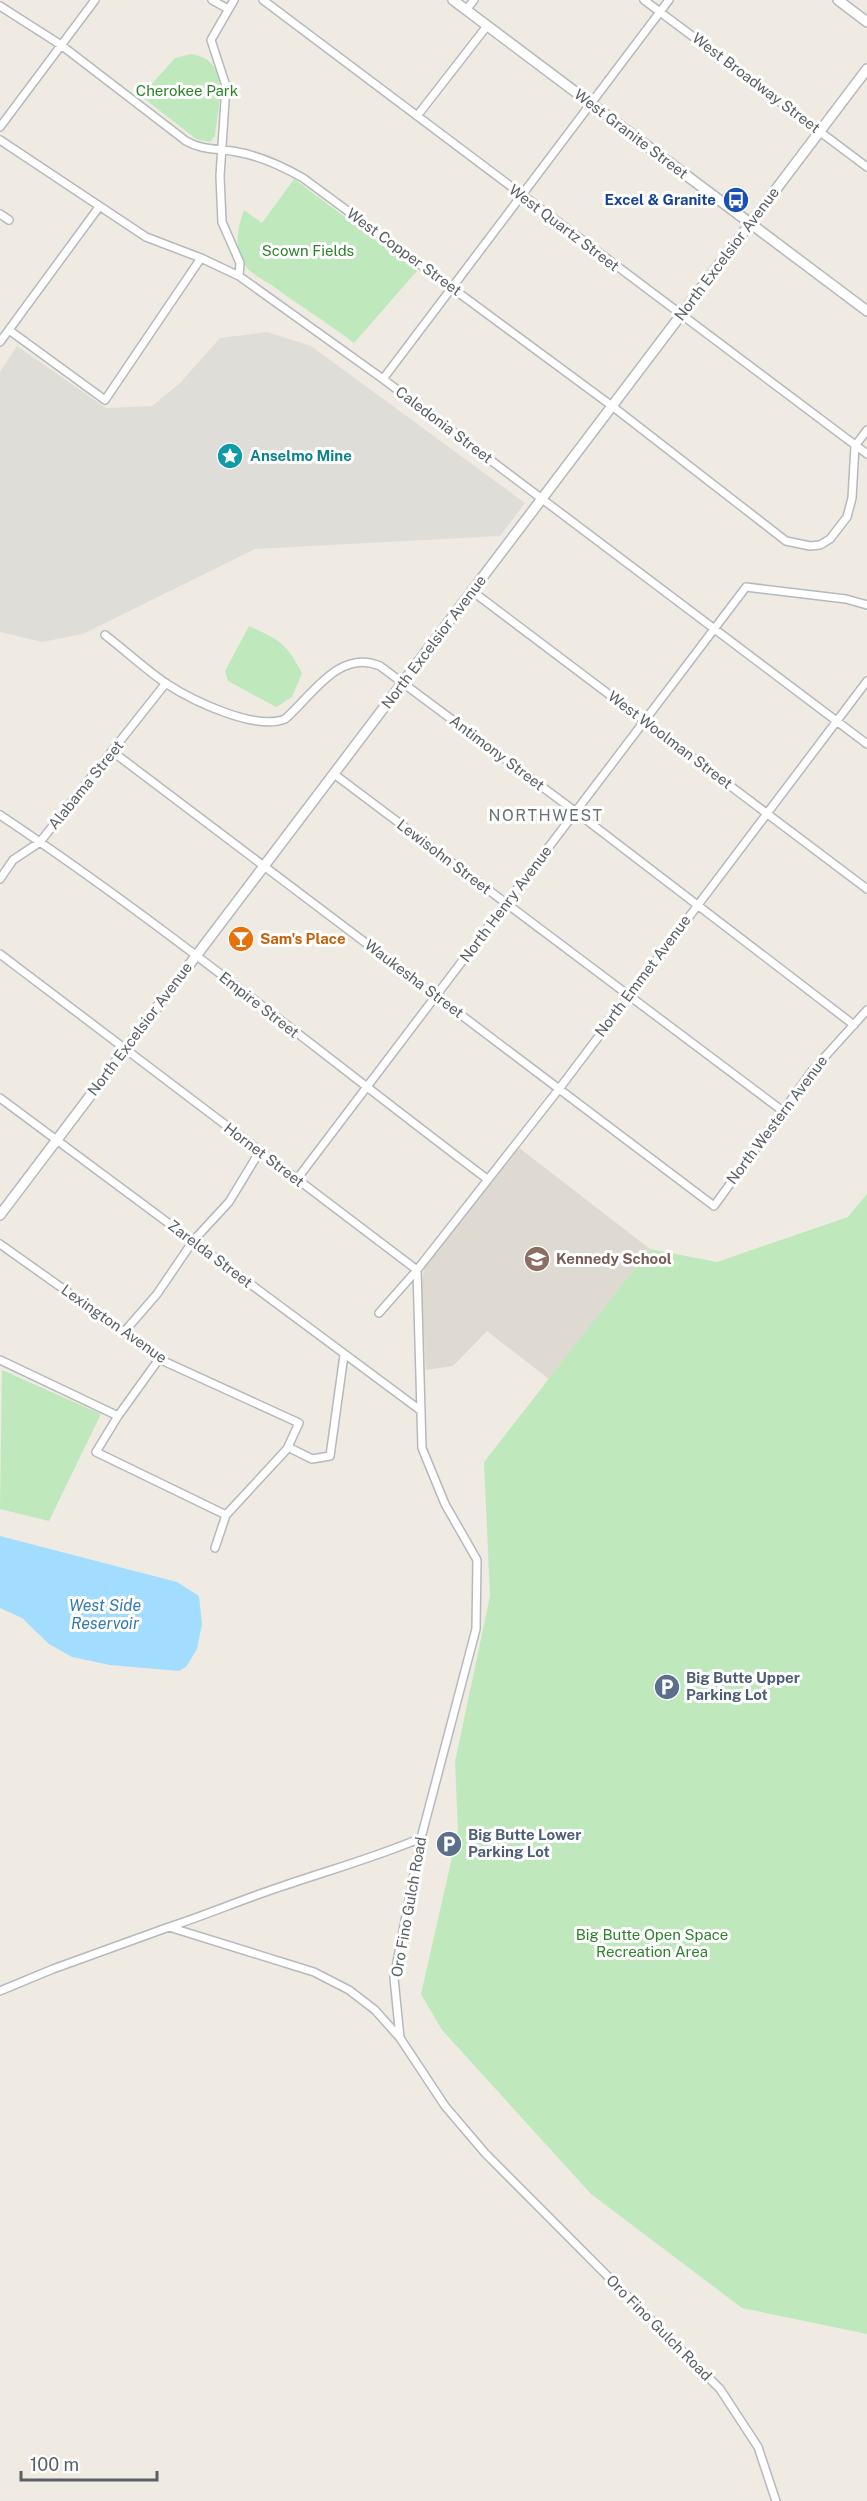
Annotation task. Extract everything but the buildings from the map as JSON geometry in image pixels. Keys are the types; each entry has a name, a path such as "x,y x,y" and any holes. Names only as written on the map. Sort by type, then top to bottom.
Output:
{"street":[{"path":"0,127 94,0"},
{"path":"212,0 228,9"},
{"path":"234,0 212,40 226,86 221,150 222,222 240,263 239,276"},
{"name":"West Quartz Street","path":"263,0 680,316 867,454"},
{"name":"West Granite Street","path":"453,0 867,311"},
{"path":"466,10 474,0"},
{"name":"West Broadway Street","path":"644,0 867,167"},
{"path":"383,380 669,0"},
{"path":"838,0 867,22"},
{"name":"West Copper Street","path":"0,6 61,45 186,141 204,149 252,155 293,172 612,406 786,541 810,546 820,545 830,539 847,517 852,498 855,446"},
{"path":"417,116 487,26"},
{"name":"North Excelsior Avenue","path":"0,1215 867,69"},
{"name":"Caledonia Street","path":"0,140 146,237 201,258 239,276 383,380 867,744"},
{"path":"0,342 99,207"},
{"path":"0,214 9,220"},
{"path":"9,330 105,400 201,258"},
{"path":"855,446 867,430"},
{"path":"714,629 746,587 846,599 867,605"},
{"name":"West Woolman Street","path":"472,591 867,889"},
{"name":"North Henry Avenue","path":"297,1179 714,629"},
{"path":"105,635 166,683"},
{"name":"Antimony Street","path":"166,683 184,694 232,713 261,722 278,722 293,712 324,679 347,666 357,663 374,664 404,683 576,812 854,1025"},
{"name":"North Emmet Avenue","path":"379,1313 417,1270 559,1089 867,681"},
{"name":"Alabama Street","path":"0,879 13,861 40,842 166,683"},
{"name":"Waukesha Street","path":"113,752 714,1206"},
{"name":"Lewisohn Street","path":"334,774 784,1112"},
{"name":"Empire Street","path":"0,815 195,956 487,1179"},
{"name":"Hornet Street","path":"0,954 417,1270"},
{"name":"North Western Avenue","path":"714,1206 815,1068 867,1010"},
{"name":"Zarelda Street","path":"0,1098 420,1410"},
{"path":"124,1332 157,1294 193,1241 229,1202 260,1151"},
{"name":"Lexington Avenue","path":"0,1244 159,1359 299,1423 288,1447"},
{"path":"417,1270 420,1410"},
{"path":"215,1548 226,1515 288,1447 312,1459 330,1456 344,1355"},
{"path":"159,1359 118,1416 96,1452 226,1515"},
{"path":"0,1360 118,1416"},
{"name":"Oro Fino Gulch Road","path":"420,1410 422,1448 445,1504 477,1560 476,1629 421,1838 394,1978 400,2038 444,2106 485,2153 720,2389 758,2447 776,2501"},
{"path":"0,1991 276,1888 380,1856 421,1838"},
{"path":"169,1927 314,1972 349,1990 375,2010 400,2038"}],"shaded area":[{"name":"Anselmo Mine","path":"267,332 311,346 525,503 500,536 255,549 83,634 42,642 0,632 0,372 17,346 106,408 152,406 180,383 220,338"},
{"name":"Kennedy School","path":"518,1147 650,1249 550,1380 487,1331 453,1366 426,1370 421,1288 424,1269"}],"green space":[{"name":"Cherokee Park","path":"191,54 204,58 212,65 220,86 215,136 210,142 196,139 141,96 175,58"},
{"name":"Scown Fields","path":"294,179 417,271 354,343 252,272 247,268 240,254 238,232 244,210 262,223"},
{"path":"249,626 281,643 302,673 292,697 276,707 228,681 225,671"},
{"name":"Big Butte Open Space Recreation Area","path":"867,1194 867,2334 742,2308 591,2194 442,2030 421,1994 458,1831 455,1762 490,1596 484,1462 650,1249 717,1262 848,1217"},
{"path":"2,1370 101,1414 49,1521 0,1509"}],"water":[{"name":"West Side Reservoir","path":"0,1536 177,1582 199,1596 202,1624 197,1649 186,1667 179,1671 110,1665 72,1657 49,1644 22,1618 0,1608"}],"place":[{"name":"Excel & Granite","path":"736,200"},
{"name":"Anselmo Mine","path":"230,456"},
{"name":"Sam's Place","path":"241,939"},
{"name":"Kennedy School","path":"537,1259"},
{"name":"Big Butte Upper Parking Lot","path":"667,1687"},
{"name":"Big Butte Lower Parking Lot","path":"449,1844"}],"district":[{"name":"NORTHWEST","path":"546,815"}]}
